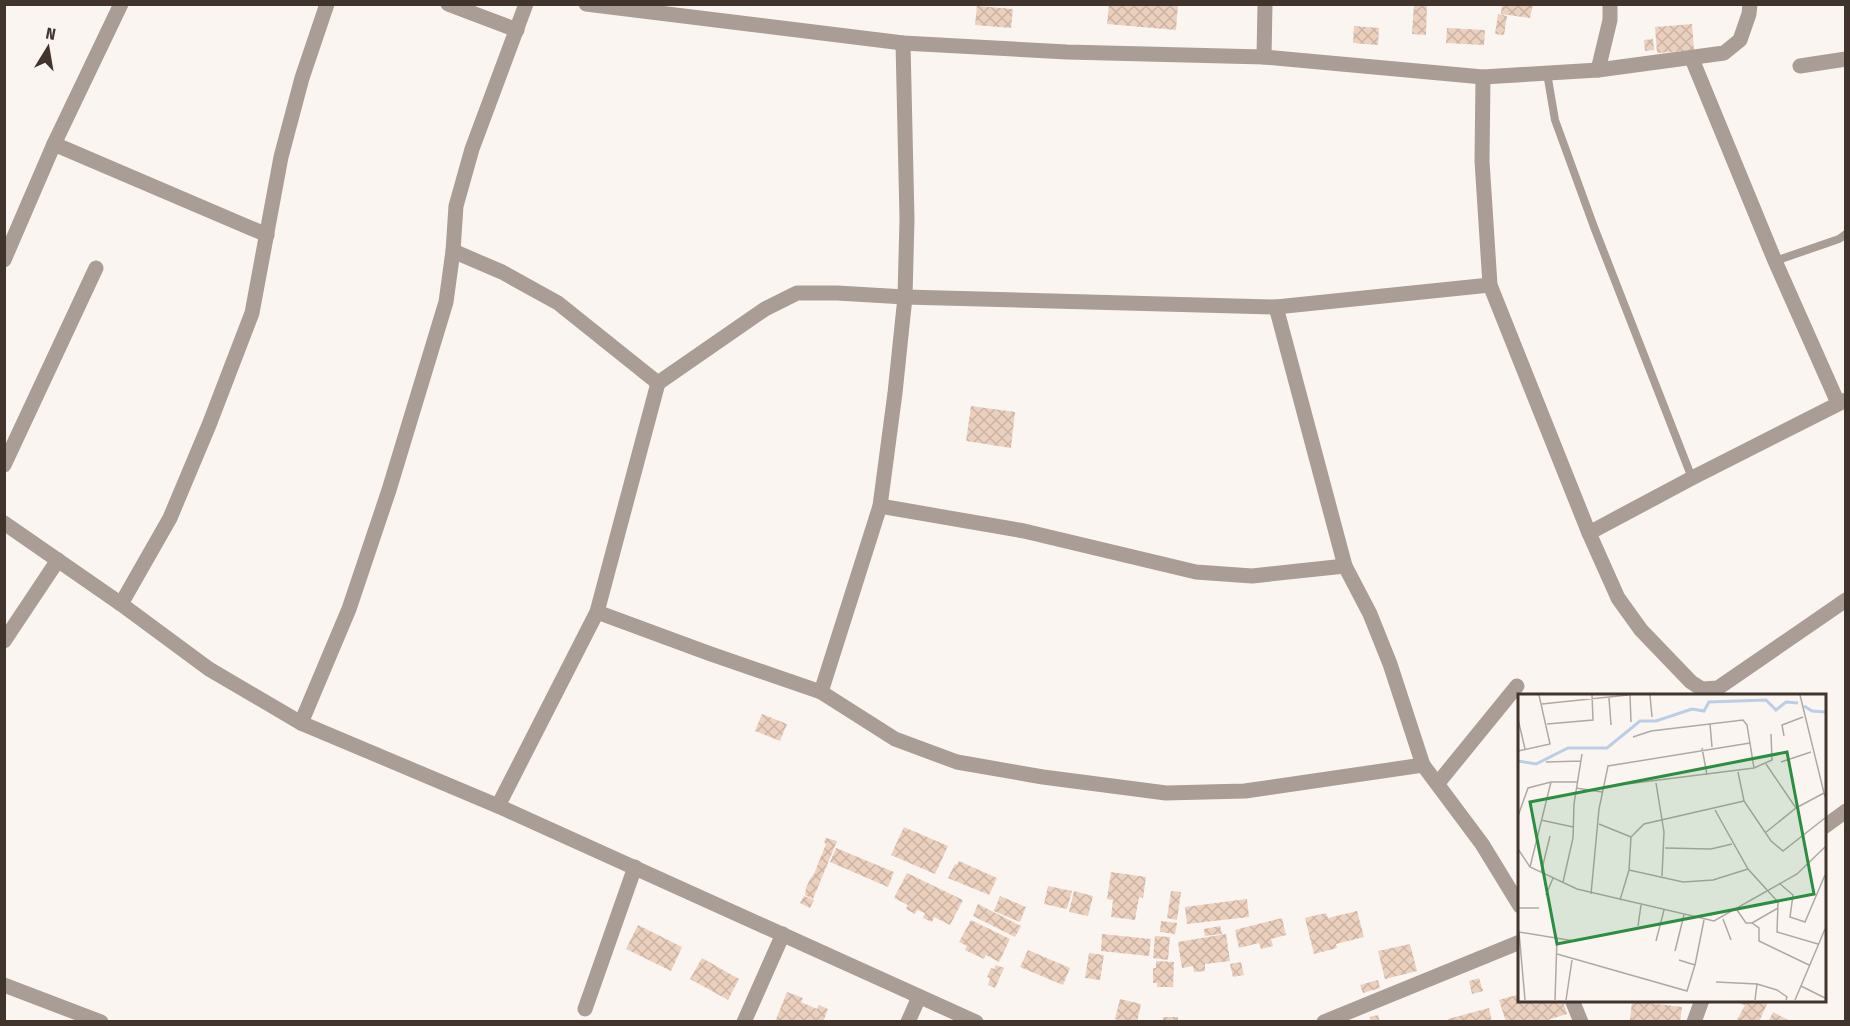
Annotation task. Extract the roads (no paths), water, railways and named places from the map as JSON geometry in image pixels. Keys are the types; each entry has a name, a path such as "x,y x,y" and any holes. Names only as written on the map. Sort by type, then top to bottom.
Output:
{"street":[{"path":"4,260 54,144 121,4"},
{"path":"121,604 170,518 252,313 281,158 302,78 327,4"},
{"path":"448,4 517,30"},
{"path":"302,723 349,609 389,490 446,302 456,206 470,158 526,4"},
{"path":"586,4 903,43 1067,52 1264,57 1483,77 1598,70 1724,53 1740,40 1750,4"},
{"path":"1264,57 1265,4"},
{"path":"1598,70 1610,20 1611,4"},
{"path":"821,692 880,506 895,393 905,297 908,219 903,43"},
{"path":"1588,532 1842,402 1775,261 1692,59"},
{"path":"1800,66 1845,59"},
{"path":"1483,77 1482,161 1490,285 1588,532 1618,598 1641,630 1691,682 1702,689 1718,688 1845,600"},
{"path":"54,144 267,236"},
{"path":"453,251 501,272 558,303 658,383"},
{"path":"4,465 96,268"},
{"path":"498,806 597,612 658,383 765,309 797,293 1276,307 1490,285"},
{"path":"1276,307 1345,566 1370,614 1386,654 1423,765 1482,844 1518,903"},
{"path":"880,506 1024,531 1196,572 1252,576 1345,566"},
{"path":"4,523 121,604 209,669 302,723 498,806 975,1022"},
{"path":"4,641 58,560"},
{"path":"597,612 821,692 895,739 957,762 1043,777 1166,793 1245,791 1423,765"},
{"path":"1438,783 1517,686"},
{"path":"1826,825 1845,811"},
{"path":"585,1009 635,867"},
{"path":"744,1022 783,934"},
{"path":"1324,1022 1518,943"},
{"path":"6,990 101,1022"},
{"path":"908,1022 919,997"},
{"path":"1573,1002 1581,1022"},
{"path":"1694,1022 1700,1002"}],"lane":[{"path":"1547,73 1555,120 1594,227 1692,478"},
{"path":"1775,261 1839,239 1845,234"}]}
